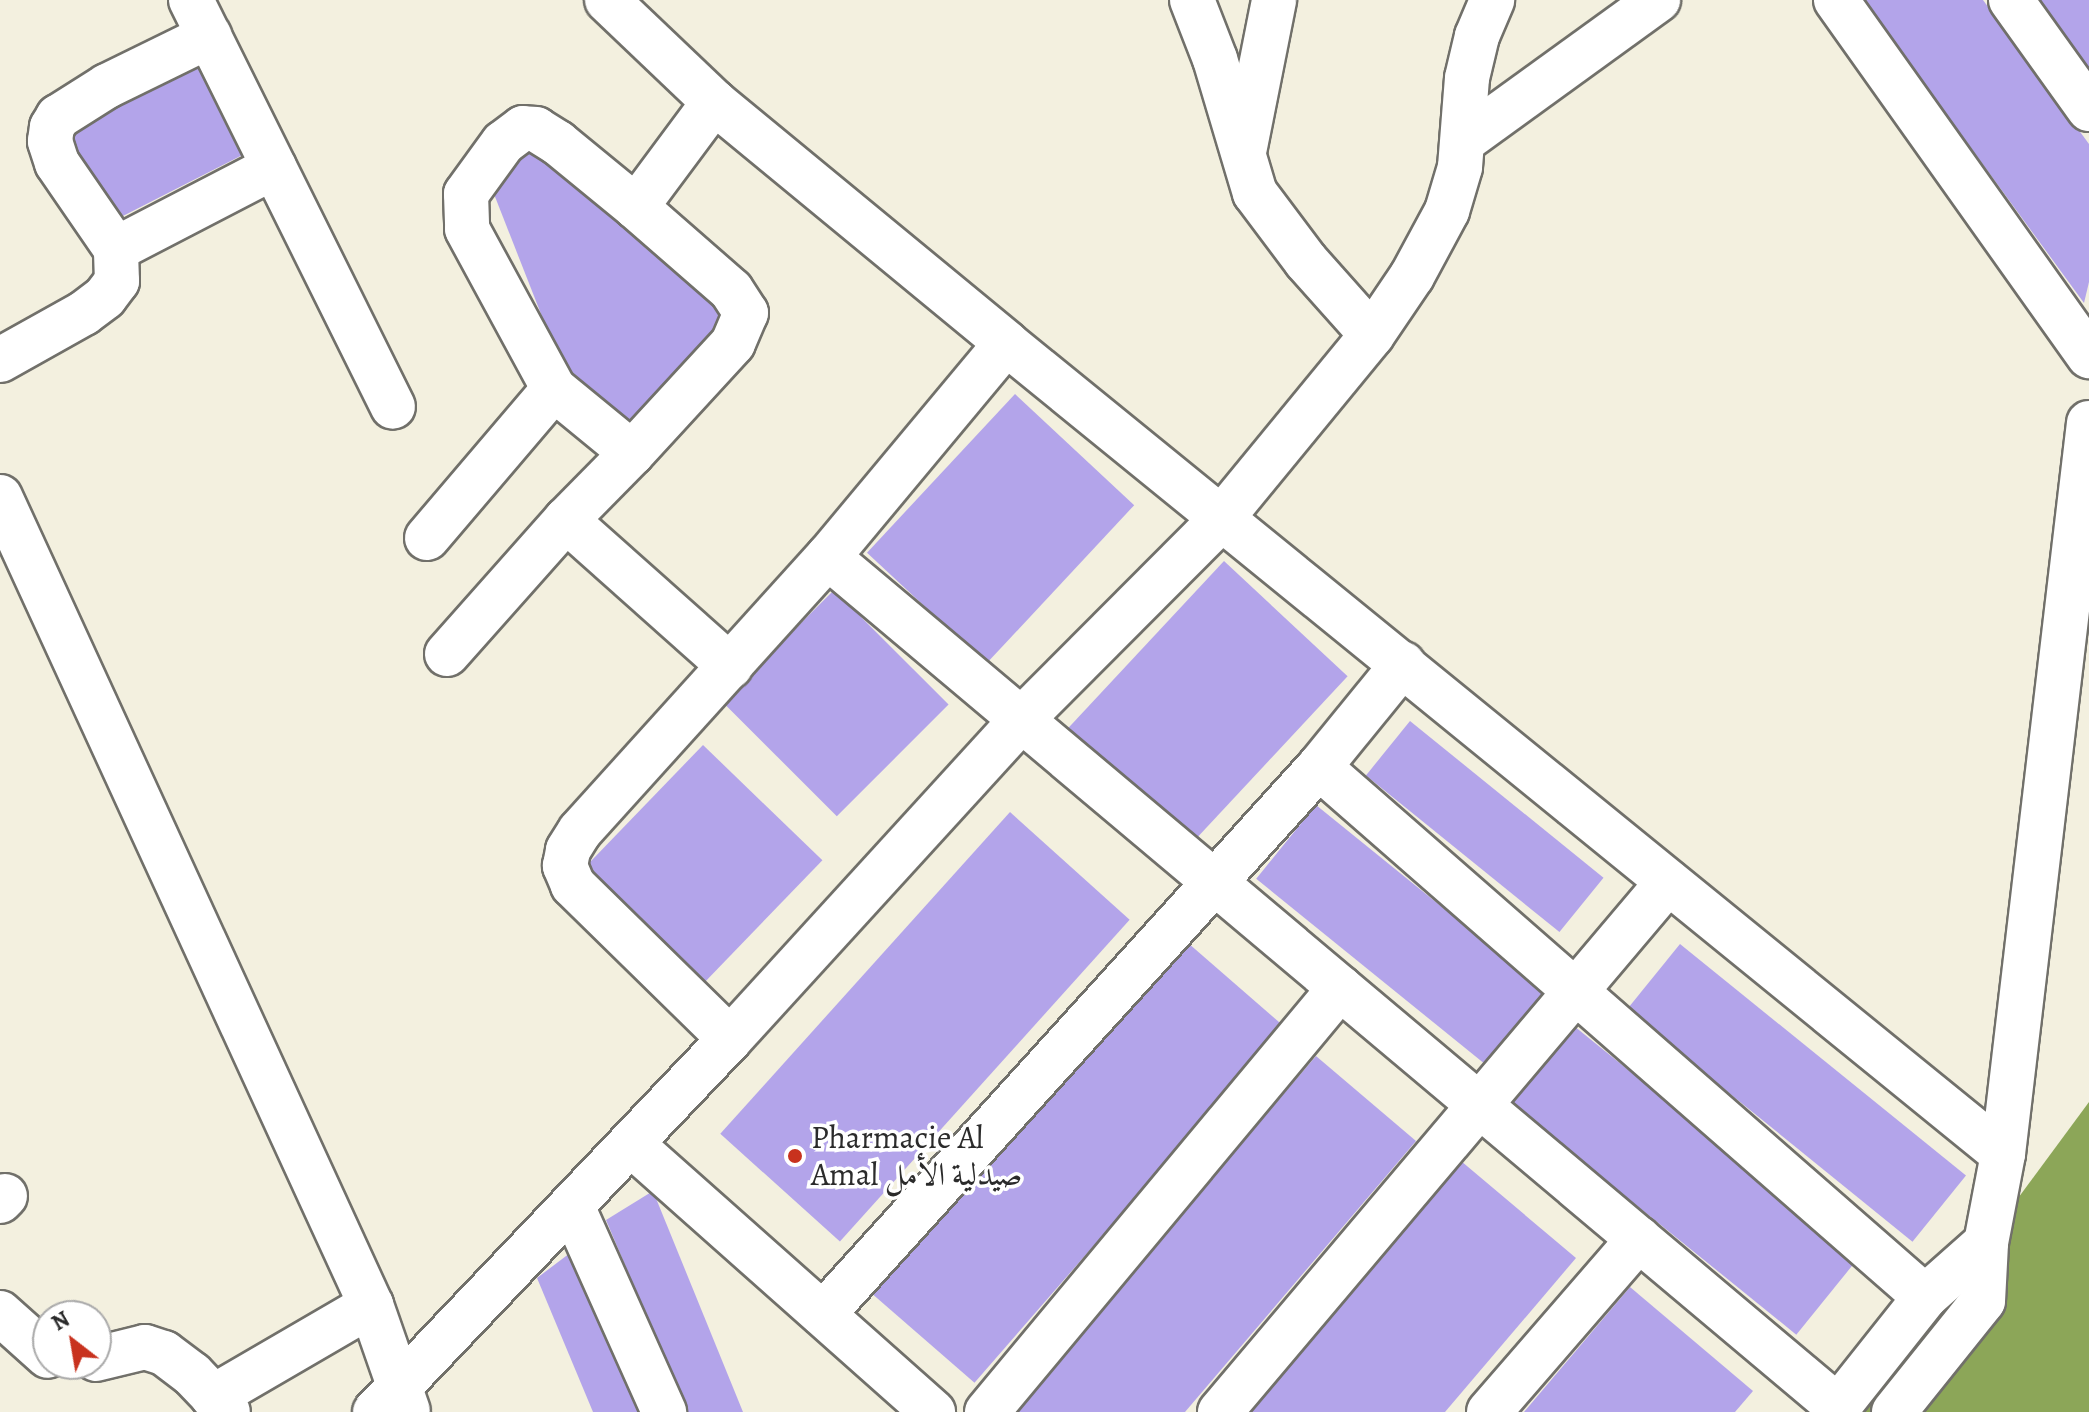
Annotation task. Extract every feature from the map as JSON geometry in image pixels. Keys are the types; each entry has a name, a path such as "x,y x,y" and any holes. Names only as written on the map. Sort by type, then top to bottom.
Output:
{"street":[{"path":"607,0 714,102 1220,520 1403,664 2003,1154"},
{"path":"1192,0 1244,151 1255,193 1306,261 1372,335"},
{"path":"1244,151 1274,0"},
{"path":"395,1404 572,1206 730,1039 1021,720 1220,520 1372,335 1412,276 1447,211 1463,141 1467,78 1477,36 1492,0"},
{"path":"1463,141 1658,0"},
{"path":"1836,0 2089,356"},
{"path":"2011,0 2089,109"},
{"path":"0,360 105,297 117,281 116,249 57,163 50,141 52,127 66,111 107,86 200,18 393,407"},
{"path":"636,207 714,102"},
{"path":"447,654 566,520 632,453 733,343 746,313 731,290 636,207 558,143 528,128 514,133 503,143 466,194 467,229 554,389 632,453"},
{"path":"116,249 274,167"},
{"path":"730,1039 573,885 565,866 568,850 580,831 828,557 1006,343"},
{"path":"427,538 554,389"},
{"path":"1894,1412 1983,1301 1986,1243 2003,1154 2089,423"},
{"path":"0,497 371,1305 395,1404"},
{"path":"566,520 730,666"},
{"path":"828,557 1639,1239 1836,1410 1925,1297 1986,1243"},
{"path":"823,1314 1319,767 1403,664"},
{"path":"1319,767 1925,1297"},
{"path":"1220,1412 1668,882"},
{"path":"987,1412 1340,988"},
{"path":"631,1144 933,1412"},
{"path":"572,1206 664,1412"},
{"path":"1489,1412 1639,1239"},
{"path":"112,1355 145,1347 164,1353 221,1404 371,1305"},
{"path":"0,1313 32,1342"}],"green space":[{"path":"2089,1102 2089,1412 1860,1412"}],"building":[{"path":"1863,0 1983,0 2089,144 2089,282 2084,303"},
{"path":"2023,0 2089,0 2089,91"},
{"path":"204,59 251,151 113,221 66,129"},
{"path":"530,138 735,309 637,431 563,370 492,189"},
{"path":"1015,394 1134,505 986,664 867,553"},
{"path":"1224,561 1348,676 1192,843 1069,728"},
{"path":"834,590 949,705 837,816 722,702"},
{"path":"1410,721 1604,878 1559,932 1366,775"},
{"path":"703,745 822,860 702,985 583,869"},
{"path":"1316,805 1551,996 1492,1070 1256,879"},
{"path":"1010,812 1130,920 840,1242 720,1134"},
{"path":"1180,936 1284,1027 974,1383 870,1292"},
{"path":"1680,944 1966,1176 1912,1242 1627,1010"},
{"path":"1574,1026 1859,1257 1796,1335 1511,1104"},
{"path":"1316,1056 1416,1141 1185,1412 1012,1412"},
{"path":"1461,1161 1576,1258 1445,1412 1247,1412"},
{"path":"653,1191 743,1412 687,1412 606,1220"},
{"path":"574,1250 643,1412 593,1412 537,1278"},
{"path":"1630,1287 1753,1391 1735,1412 1524,1412"}],"place":[{"name":"Pharmacie Al Amal صيدلية الأمل","path":"795,1156"}]}
